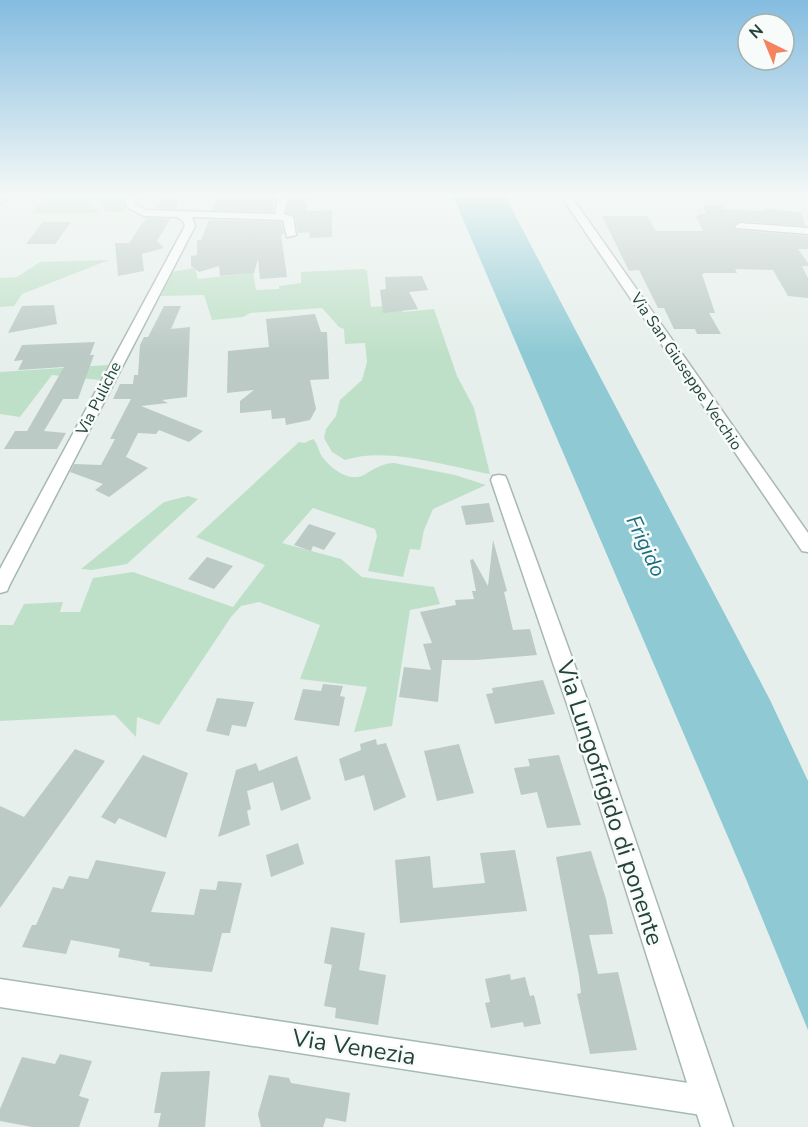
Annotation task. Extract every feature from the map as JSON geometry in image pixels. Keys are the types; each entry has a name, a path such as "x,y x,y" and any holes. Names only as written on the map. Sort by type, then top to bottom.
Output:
{"street":[{"name":"Via Puliche","path":"0,586 178,249"},
{"name":"Via San Giuseppe Vecchio","path":"602,249 808,546"},
{"name":"Via Lungofrigido di ponente","path":"499,480 580,710 713,1114"},
{"name":"Via Venezia","path":"0,993 713,1114"}],"green space":[{"path":"109,260 22,294 14,306 0,307 0,278 17,277 40,262"},
{"path":"195,268 198,279 253,273 256,290 279,289 279,286 301,283 301,272 364,269 367,271 371,307 399,305 403,312 434,309 457,376 474,408 490,474 398,456 361,456 345,460 332,452 324,438 326,429 336,416 340,400 362,380 367,362 365,343 345,344 344,329 339,327 322,308 250,313 243,317 212,320 204,295 161,296 172,272"},
{"path":"108,365 100,380 52,375 20,417 0,414 0,372"},
{"path":"313,439 325,460 346,476 358,477 382,465 394,463 455,475 486,485 433,509 424,530 420,550 410,549 403,577 368,571 377,536 375,529 313,508 282,543 341,559 362,577 434,587 440,604 410,610 392,726 354,732 367,687 300,679 320,625 259,602 241,606 231,617 159,725 137,717 136,737 115,715 0,721 0,625 13,625 24,604 63,602 60,612 80,612 93,578 133,572 233,607 265,565 196,537 299,442 304,443"},
{"path":"188,496 198,499 127,564 92,570 81,569 164,502"}],"water":[{"name":"Frigido","path":"476,249 533,249 770,700 808,781 808,1030 746,879"}],"building":[{"path":"116,249 162,249 142,254 144,271 118,276"},
{"path":"197,249 283,249 287,277 260,279 258,259 254,273 220,276 219,266 199,272 191,266 191,256 197,255"},
{"path":"618,249 808,249 798,249 808,263 808,266 802,266 808,278 808,298 788,296 773,270 735,269 737,273 705,273 702,274 715,313 709,313 721,334 697,334 695,329 674,329 664,308 658,308 639,270 629,271"},
{"path":"422,276 428,290 409,292 418,309 383,313 380,290 386,289 385,277"},
{"path":"54,305 57,324 8,333 22,306"},
{"path":"164,306 181,306 171,329 190,327 187,397 162,400 168,403 141,406 203,431 189,442 159,430 156,434 138,433 126,457 148,468 109,497 95,490 103,484 70,472 74,464 101,465 115,439 110,439 131,399 113,399 120,384 133,384 134,375 138,375 140,345 144,337 148,337"},
{"path":"315,314 321,332 327,332 329,379 310,380 316,409 310,420 286,425 285,418 272,419 271,410 240,413 240,401 254,390 227,393 228,351 269,347 266,319"},
{"path":"95,342 90,355 94,355 78,399 63,399 44,431 66,433 57,449 4,449 15,431 27,431 64,367 18,370 23,360 14,361 22,345"},
{"path":"489,503 494,522 466,525 461,506"},
{"path":"309,524 336,533 324,550 313,546 311,551 294,545"},
{"path":"493,540 507,591 504,592 513,630 530,629 537,655 442,660 438,702 399,697 404,667 431,670 423,644 432,643 420,612 456,605 455,600 474,599 472,591 476,591 470,560 473,559 488,586"},
{"path":"207,557 233,566 214,589 188,579"},
{"path":"543,680 555,714 495,724 486,694 493,693 492,688"},
{"path":"323,684 343,686 340,696 345,697 339,726 294,720 303,689 321,691"},
{"path":"217,698 254,702 246,727 232,725 229,736 206,731"},
{"path":"376,739 377,745 386,743 406,797 374,811 364,775 345,781 339,759 361,750 360,744"},
{"path":"459,744 474,793 437,801 424,751"},
{"path":"75,749 105,761 0,908 0,806 24,817"},
{"path":"143,755 188,773 166,838 119,818 115,824 101,817"},
{"path":"559,755 581,825 547,828 537,792 521,795 514,768 530,766 528,759"},
{"path":"297,756 311,799 281,811 273,782 247,791 251,809 247,811 250,825 218,837 236,770 256,763 259,771"},
{"path":"298,843 304,864 271,877 266,855"},
{"path":"515,850 527,911 400,923 395,860 430,856 433,888 485,883 480,853"},
{"path":"591,851 606,899 613,934 589,935 598,974 618,972 637,1050 590,1054 577,994 581,993 579,976 556,857"},
{"path":"96,860 166,872 151,912 194,915 200,889 216,890 218,881 242,883 230,933 222,933 212,972 149,966 150,963 118,957 120,949 71,940 66,954 22,947 32,925 36,925 53,887 63,889 69,876 88,879"},
{"path":"331,927 365,933 359,970 386,975 378,1025 335,1018 336,1008 324,1006 332,965 324,963"},
{"path":"510,974 511,980 525,977 530,996 534,995 541,1024 524,1027 523,1022 491,1028 485,1003 490,1002 485,979"},
{"path":"60,1054 92,1061 79,1096 89,1099 79,1127 32,1127 0,1121 0,1109 22,1057 55,1064"},
{"path":"210,1071 205,1127 158,1127 161,1113 154,1113 161,1072"},
{"path":"269,1075 289,1078 291,1083 350,1093 346,1122 326,1118 323,1127 261,1127 258,1114"}]}
